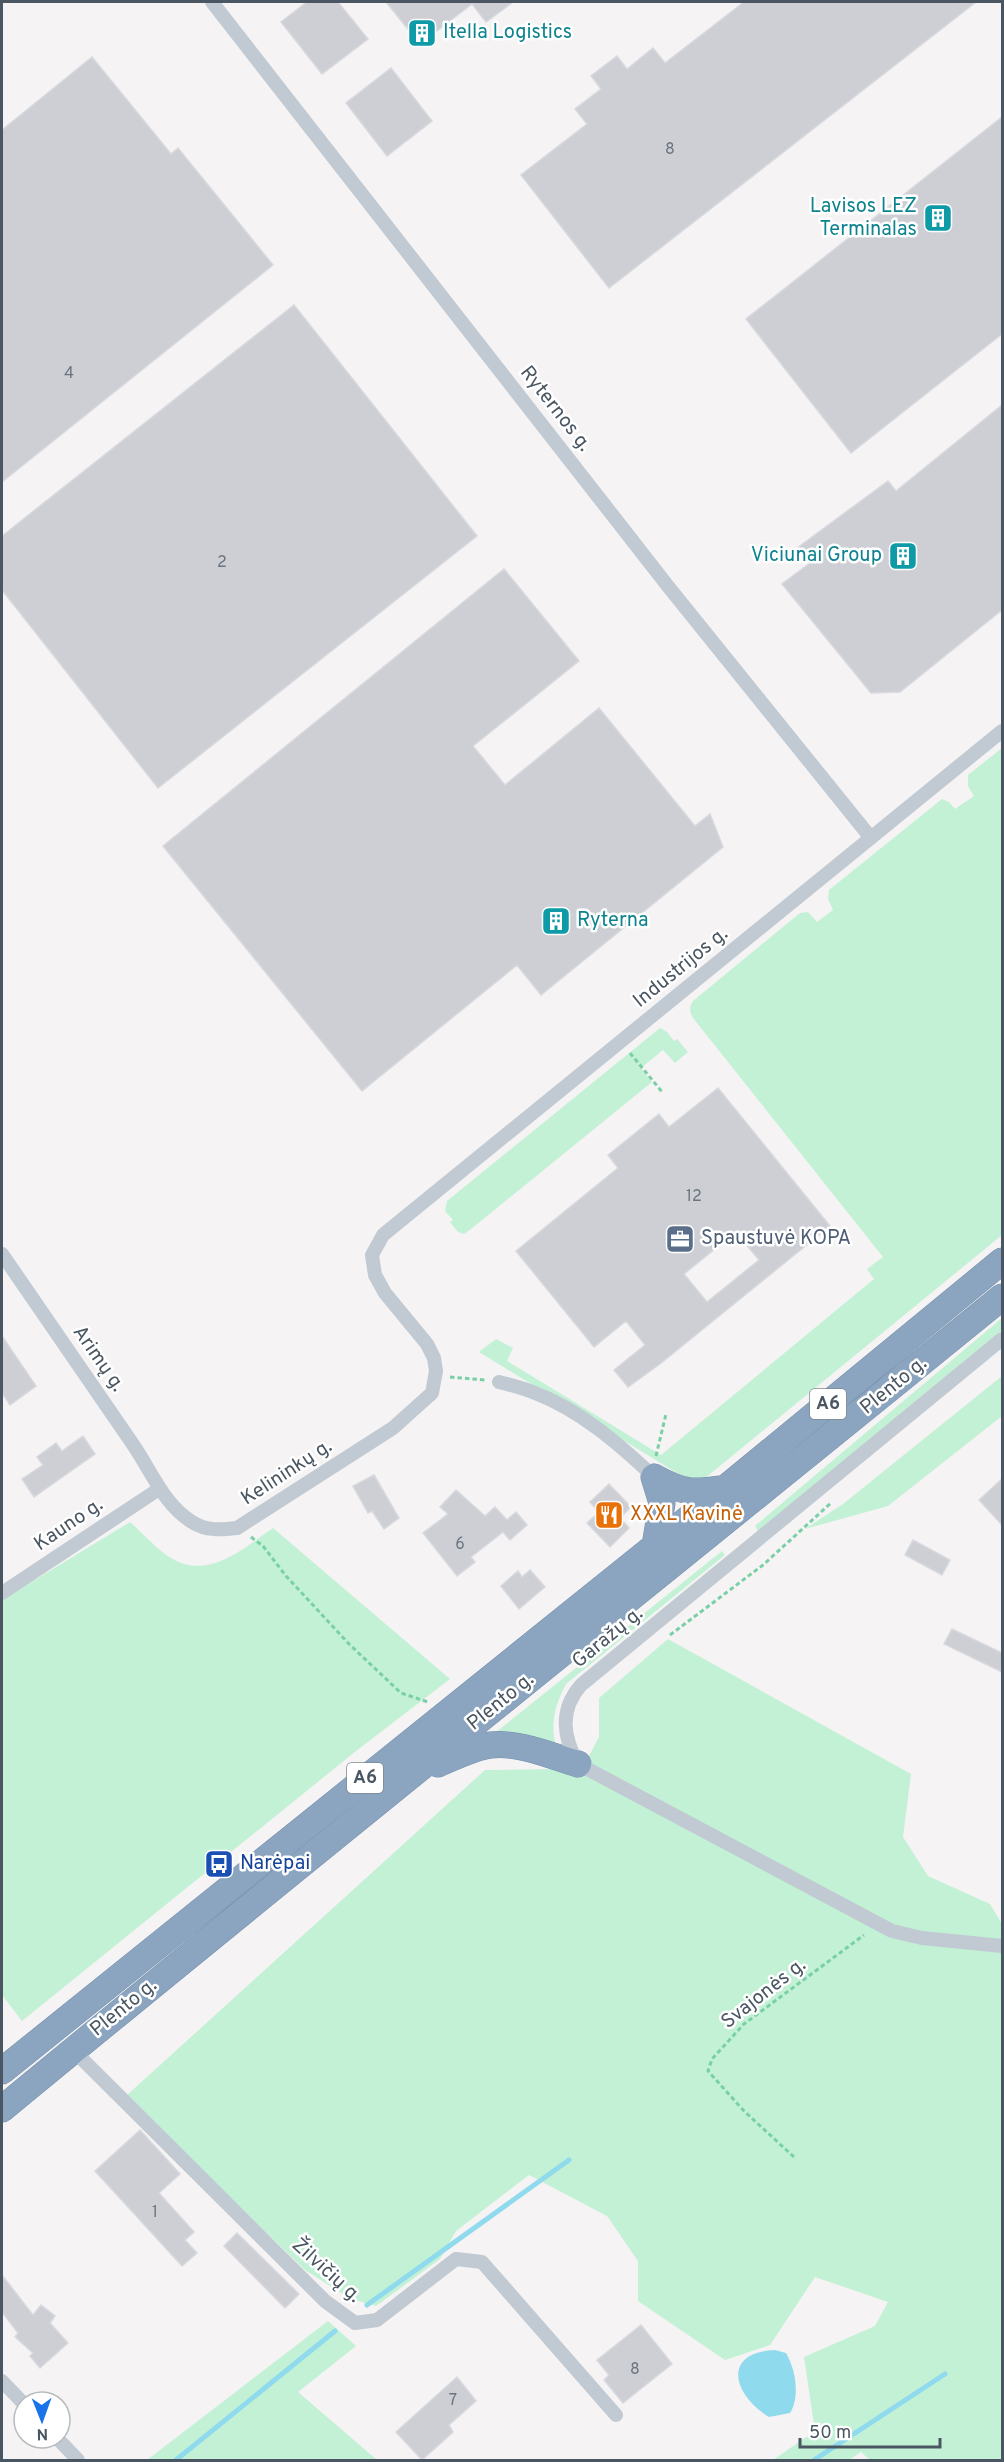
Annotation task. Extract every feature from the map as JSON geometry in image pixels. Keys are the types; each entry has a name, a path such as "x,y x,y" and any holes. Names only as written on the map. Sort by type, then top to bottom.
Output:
{"highway":[{"name":"Plento g.","path":"2,2072 655,1546 1002,1261"},
{"name":"Plento g.","path":"2,2109 407,1777 1002,1297"},
{"path":"653,1476 677,1490 700,1492 726,1488"},
{"path":"653,1476 662,1503 655,1546"},
{"path":"407,1777 469,1751 491,1745 516,1746 578,1764"}],"street":[{"name":"Ryternos g.","path":"212,2 667,585 871,838"},
{"name":"Industrijos g.","path":"436,1376 434,1358 427,1344 385,1293 375,1275 372,1255 383,1235 1002,731"},
{"name":"Arimų g.","path":"2,1254 136,1449 159,1489"},
{"name":"Garažų g.","path":"578,1764 569,1747 566,1723 569,1703 581,1685 1002,1339"},
{"name":"Kelininkų g.","path":"159,1489 182,1514 204,1528 221,1530 237,1528 393,1428 432,1393 436,1376"},
{"path":"499,1382 535,1393 566,1408 626,1450 653,1476"},
{"name":"Kauno g.","path":"2,1593 159,1489"},
{"path":"578,1764 892,1931 922,1938 1002,1946"},
{"name":"Žilvičių g.","path":"73,2050 325,2301 355,2323 377,2320 456,2259 482,2262 616,2415"}],"path":[{"path":"621,1042 663,1093"},
{"path":"436,1376 499,1382"},
{"path":"653,1476 666,1414"},
{"path":"663,1640 763,1565 838,1496"},
{"path":"237,1528 263,1546 286,1576 349,1644 401,1693 450,1710"},
{"name":"Svajonės g.","path":"794,2157 744,2111 708,2071 712,2059 744,2024 818,1971 861,1935 892,1931"}],"green space":[{"path":"1002,748 1002,1235 704,1479 682,1476 479,1352 496,1339 513,1348 507,1361 661,1455 874,1279 867,1269 883,1257 697,1023 690,1007 693,1001 800,913 808,912 817,922 833,910 828,899 829,890 942,799 949,802 955,809 974,796 968,786 968,775"},
{"path":"660,1028 667,1032 674,1041 677,1039 688,1052 675,1063 663,1050 641,1068 652,1082 471,1229 464,1234 458,1232 450,1222 453,1220 445,1211 447,1201"},
{"path":"1002,1318 1002,1330 758,1531 755,1526"},
{"path":"1002,1376 1002,1416 888,1506 805,1529 843,1504"},
{"path":"130,1522 174,1560 194,1566 218,1562 230,1557 273,1528 450,1679 356,1751 22,2021 2,1995 2,1600"},
{"path":"722,1551 725,1555 566,1684 555,1714 553,1730 556,1747 490,1737"},
{"path":"668,1639 911,1774 903,1837 928,1876 990,1904 1002,1924 1002,2460 870,2460 861,2452 849,2460 773,2460 815,2431 804,2357 875,2326 888,2302 815,2277 770,2345 725,2360 638,2301 638,2261 607,2216 529,2175 456,2231 440,2259 376,2306 351,2299 305,2270 126,2096 485,1770 565,1769 589,1756 599,1737 599,1698"},
{"path":"328,2321 356,2346 298,2392 377,2460 147,2460"}],"water":[{"path":"775,2350 786,2353 794,2375 796,2391 790,2413 769,2417 747,2398 738,2377 740,2367 746,2359 758,2353"}],"building":[{"path":"307,2 338,2 368,39 322,74 281,22"},
{"name":"Itella Logistics","path":"386,2 513,2 486,22 472,4 420,44"},
{"path":"744,2 976,2 609,288 521,175 587,124 575,109 601,89 591,76 617,56 627,69 653,48 665,63"},
{"path":"92,57 171,154 178,148 273,265 2,482 2,130"},
{"path":"391,68 432,121 387,156 346,103"},
{"name":"Lavisos LEZ Terminalas","path":"1002,117 1002,334 851,453 746,319"},
{"path":"294,305 477,536 158,788 2,590 2,536"},
{"name":"Viciunai Group","path":"1002,405 1002,610 900,692 871,693 782,584 810,563 797,548 888,481 896,491"},
{"path":"504,569 579,661 473,746 505,785 599,708 695,826 710,814 723,847 541,995 517,965 362,1091 163,846"},
{"path":"718,1088 830,1226 660,1364 628,1387 614,1370 645,1345 626,1321 594,1347 516,1251 618,1168 608,1155 659,1114 669,1127","holes":["736,1232 759,1260 707,1302 684,1274"]},
{"path":"2,1336 36,1386 10,1405 2,1393"},
{"path":"83,1436 95,1454 34,1497 22,1479 43,1465 37,1457 56,1443 62,1451"},
{"path":"374,1475 399,1518 384,1529 372,1511 368,1513 353,1486"},
{"path":"1002,1479 1002,1525 979,1500"},
{"name":"XXXL Kavinė","path":"609,1484 631,1507 620,1518 629,1528 610,1547 587,1523 599,1512 590,1502"},
{"path":"456,1490 485,1516 495,1507 507,1520 516,1512 527,1525 510,1540 503,1532 471,1557 475,1562 457,1576 423,1533 448,1514 440,1507"},
{"path":"913,1540 950,1560 942,1575 905,1555"},
{"path":"530,1570 545,1587 519,1609 501,1586 518,1571 522,1577"},
{"path":"952,1629 1002,1653 1002,1672 944,1644"},
{"path":"140,2130 180,2174 159,2193 194,2232 185,2240 197,2253 182,2266 95,2171"},
{"path":"237,2233 299,2294 285,2308 224,2246"},
{"path":"2,2275 33,2315 41,2305 55,2316 50,2323 68,2343 40,2368 30,2356 33,2353 15,2337 18,2333 2,2312"},
{"path":"641,2325 672,2364 623,2403 604,2380 609,2375 597,2360"},
{"path":"457,2377 476,2401 449,2425 453,2432 422,2460 396,2432"}],"waterway":[{"path":"367,2305 569,2160"},
{"path":"176,2460 335,2331"},
{"path":"814,2460 945,2374"}],"place":[{"name":"Itella Logistics","path":"422,33"},
{"name":"Lavisos LEZ Terminalas","path":"938,218"},
{"name":"Viciunai Group","path":"903,556"},
{"name":"Ryterna","path":"556,921"},
{"name":"Spaustuvė KOPA","path":"680,1239"},
{"name":"XXXL Kavinė","path":"609,1515"},
{"name":"Narėpai","path":"219,1864"}]}
